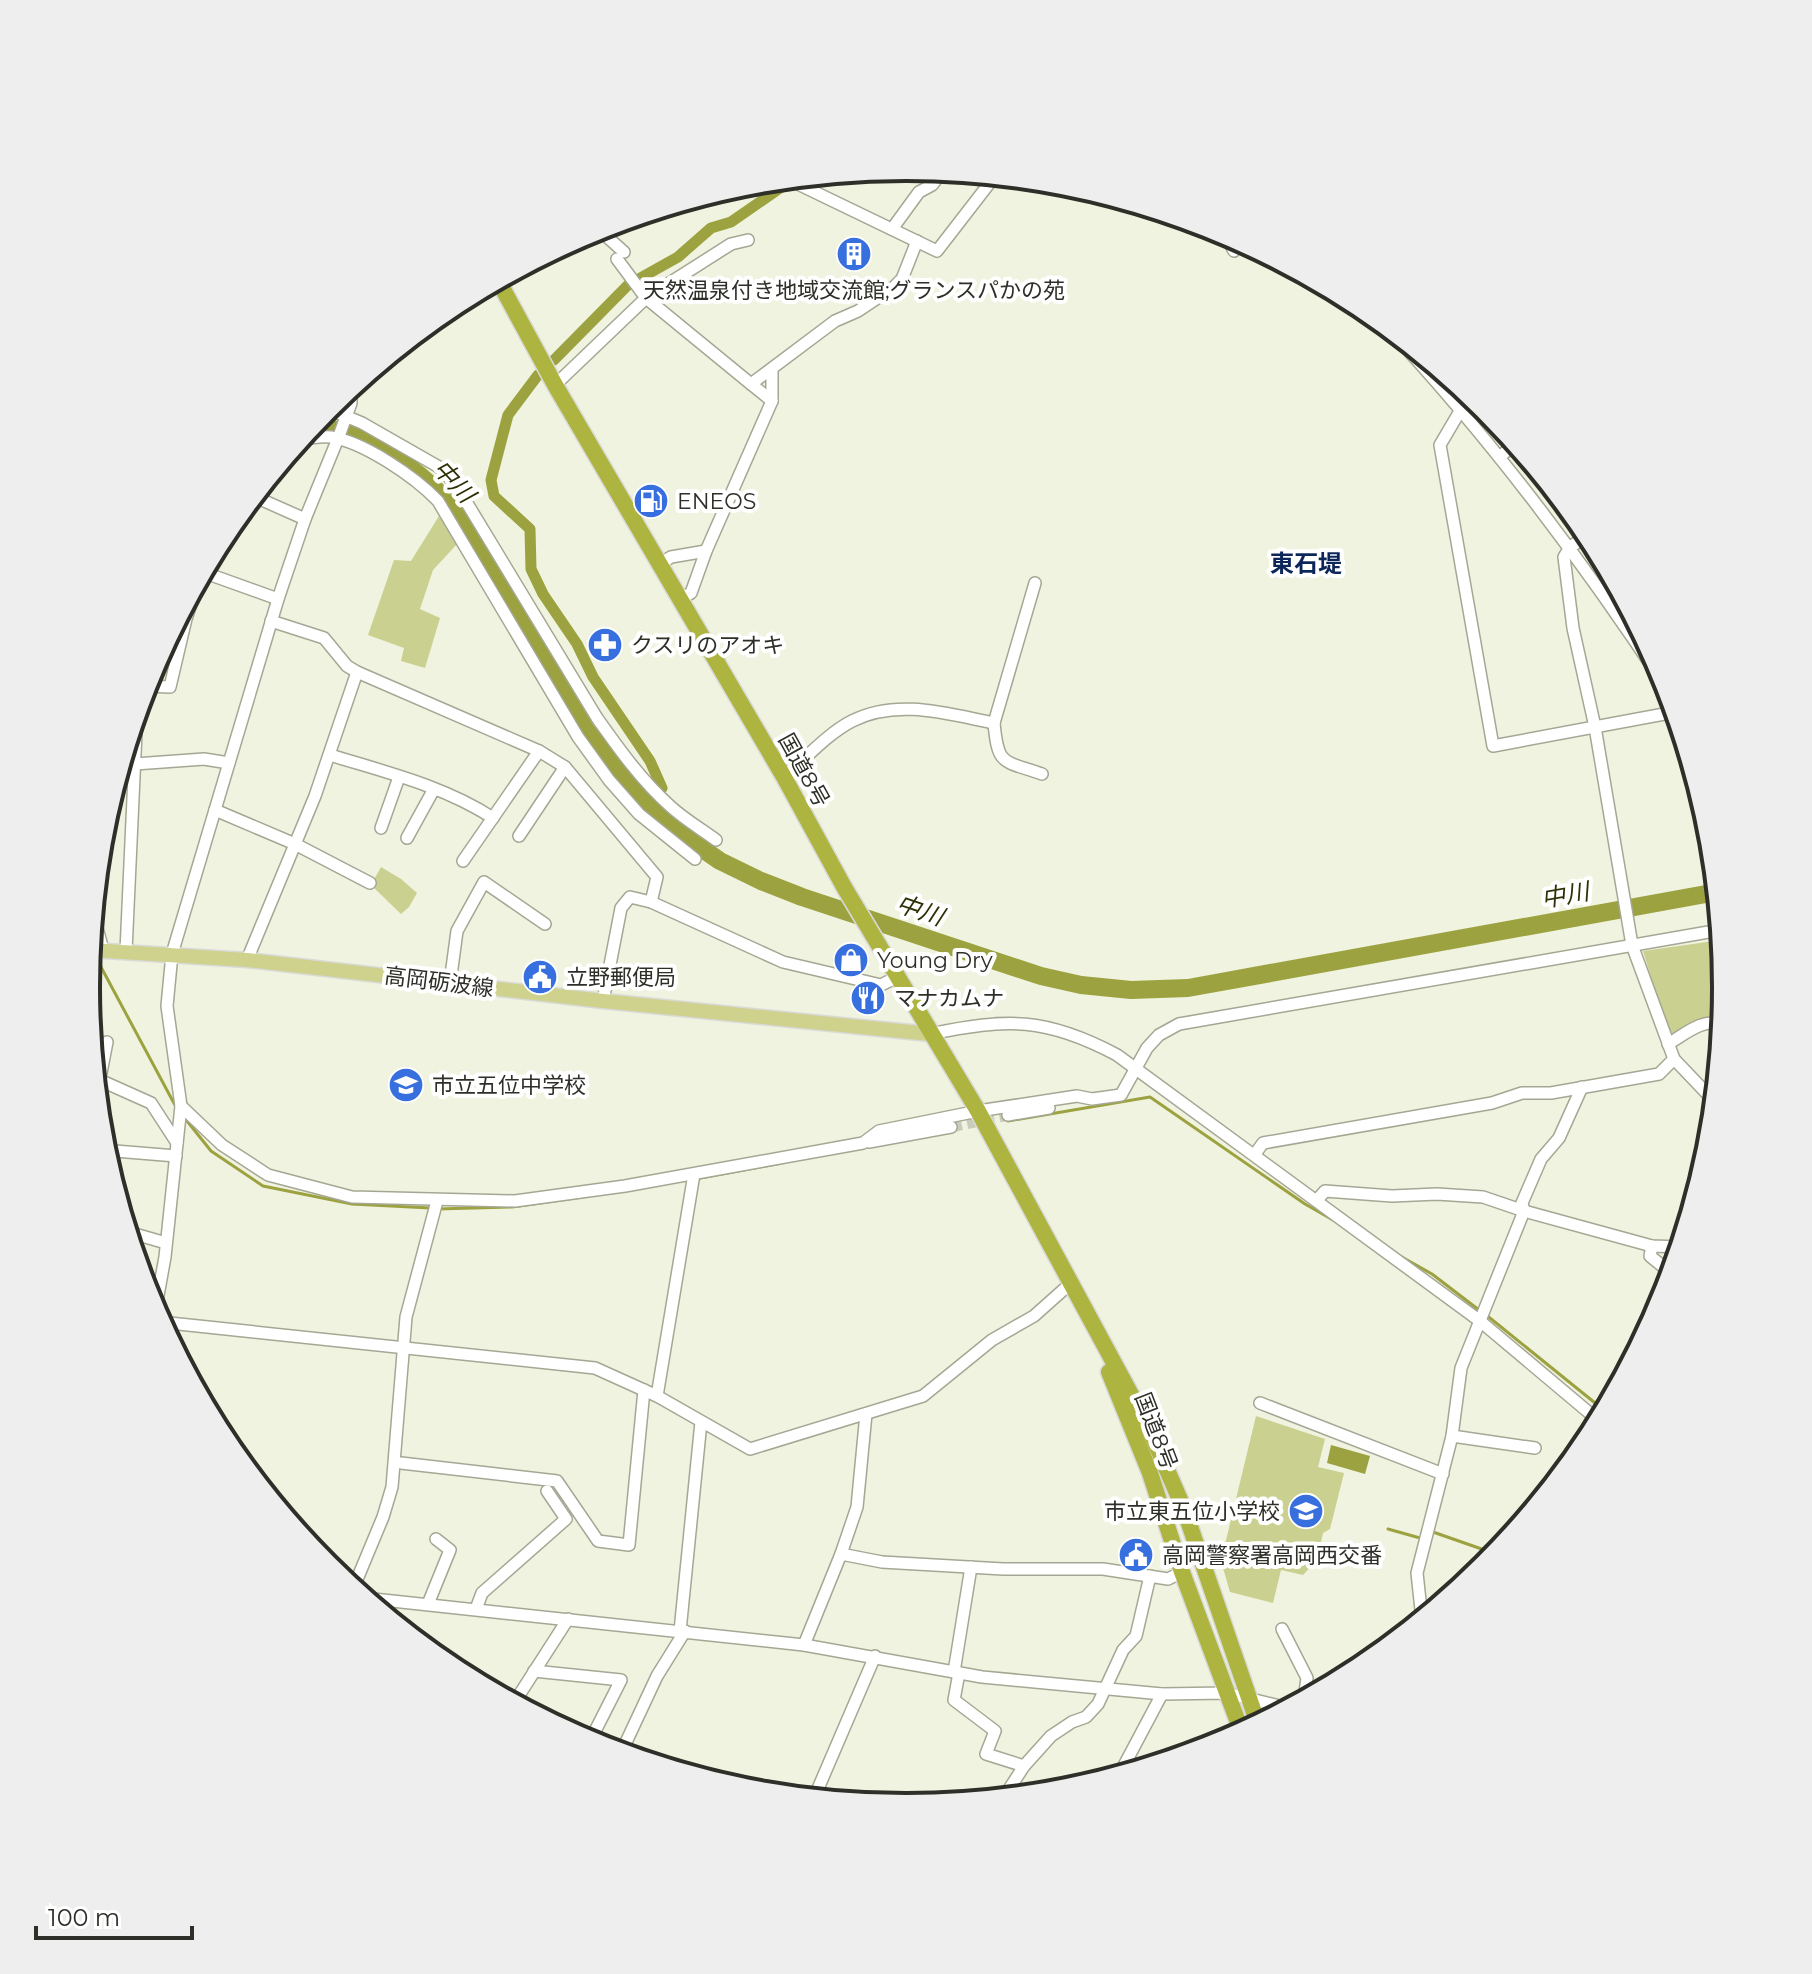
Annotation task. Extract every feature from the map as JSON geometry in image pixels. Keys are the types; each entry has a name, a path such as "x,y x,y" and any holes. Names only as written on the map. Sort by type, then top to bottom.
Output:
{"highway":[{"name":"国道8号","path":"503,289 844,887 978,1111 1148,1426 1184,1509 1254,1714"},
{"name":"国道8号","path":"1071,1283 1150,1473 1182,1572 1237,1721"}],"main road":[{"name":"高岡砺波線","path":"101,950 247,960 603,1001 930,1034"}],"street":[{"path":"892,229 919,192 934,182"},
{"path":"805,188 937,251 987,186"},
{"path":"606,239 621,256 633,283 646,298 772,401"},
{"path":"555,385 646,298 731,244 748,240"},
{"path":"751,384 835,321 858,311 894,287 902,279 917,241"},
{"path":"680,599 691,593 706,551 772,401 772,369"},
{"path":"1430,375 1501,456 1604,592 1627,628"},
{"path":"159,1289 181,1106 167,1006 172,954 278,599 305,519 351,403"},
{"path":"1460,411 1440,445 1493,746 1664,714"},
{"path":"339,414 362,423 439,467 456,485 620,751 672,808 716,840"},
{"path":"316,438 339,438 366,450 423,486 438,501 578,737 609,780 639,814 695,859"},
{"path":"1501,456 1507,451"},
{"path":"264,501 305,519"},
{"path":"1578,542 1564,557 1573,628 1595,727 1632,945 1674,1059 1705,1092"},
{"path":"660,564 671,557 706,551"},
{"path":"213,576 278,599"},
{"path":"1035,583 994,723 998,755 1004,761 1042,774"},
{"path":"271,621 324,638 347,666 357,672 539,751 565,767 657,877 651,902"},
{"path":"158,687 170,687 183,630"},
{"path":"247,960 330,755 357,672"},
{"path":"784,777 852,721 880,713 917,708 994,723"},
{"path":"463,861 539,751"},
{"path":"126,951 135,754"},
{"path":"330,755 434,789 471,804 493,818"},
{"path":"134,764 204,759 229,763"},
{"path":"519,836 565,767"},
{"path":"381,828 399,777"},
{"path":"407,838 434,789"},
{"path":"215,810 295,844 370,883"},
{"path":"450,983 457,931 484,882 545,924"},
{"path":"603,1001 621,908 630,897 651,902 783,962 881,985 897,977"},
{"path":"1008,1115 1121,1095 1147,1048 1159,1035 1179,1024 1710,932"},
{"path":"1668,1044 1704,1023 1711,1022"},
{"path":"930,1034 979,1024 1030,1023 1093,1042 1137,1069 1255,1154 1480,1321 1590,1413"},
{"path":"103,1055 107,1042"},
{"path":"1255,1154 1263,1143 1492,1103 1522,1093 1551,1093 1659,1074 1674,1059"},
{"path":"106,1082 151,1103 177,1143"},
{"path":"1421,1606 1417,1573 1452,1436 1461,1368 1524,1211 1522,1203 1541,1159 1559,1138 1582,1087"},
{"path":"863,1143 879,1131 978,1111 1077,1096 1092,1099"},
{"path":"181,1106 222,1145 268,1175 352,1197 437,1201 515,1201 694,1174 951,1127"},
{"path":"117,1151 176,1156"},
{"path":"657,1396 694,1174"},
{"path":"1317,1200 1325,1191 1392,1196 1437,1194 1483,1197 1652,1246 1669,1247"},
{"path":"358,1577 392,1487 406,1317 437,1201"},
{"path":"140,1235 166,1243"},
{"path":"1652,1246 1650,1256 1662,1266"},
{"path":"174,1324 595,1368 657,1396 750,1449 923,1396 992,1340 1034,1316 1071,1283"},
{"path":"401,1463 557,1481 598,1541 629,1545 644,1390"},
{"path":"1260,1403 1443,1474"},
{"path":"804,1645 857,1507 866,1414"},
{"path":"626,1742 682,1631 701,1422"},
{"path":"1452,1436 1535,1448"},
{"path":"476,1609 482,1593 566,1519 547,1491"},
{"path":"428,1604 450,1550 436,1539"},
{"path":"841,1554 882,1562 1003,1569 1103,1569 1168,1579 1182,1572"},
{"path":"971,1567 954,1700 995,1731 986,1754 1024,1766"},
{"path":"1011,1786 1051,1736 1086,1717 1098,1704 1123,1650 1136,1636 1150,1576"},
{"path":"383,1600 804,1645 982,1677 1162,1694 1226,1693 1272,1704"},
{"path":"520,1694 568,1619"},
{"path":"1282,1629 1307,1678 1306,1687"},
{"path":"818,1788 875,1656"},
{"path":"534,1671 621,1680 595,1731"},
{"path":"1126,1763 1162,1694"}],"shaded area":[{"path":"439,516 458,543 433,570 420,609 440,618 425,668 401,661 404,648 368,635 394,560 411,561"},
{"path":"381,867 417,893 401,914 371,885"},
{"path":"1710,942 1711,1017 1674,1034 1667,1029 1643,951"},
{"path":"1256,1416 1325,1439 1318,1467 1344,1473 1330,1529 1323,1533 1317,1560 1303,1575 1281,1570 1273,1603 1230,1592 1221,1561"},
{"path":"1331,1445 1370,1456 1365,1474 1327,1463"}],"waterway":[{"path":"554,360 628,285 678,257 711,228 731,222 774,192"},
{"path":"538,375 508,415 491,480 494,496 530,529 531,569 543,594 577,644 593,677 650,761 662,788 659,791"},
{"name":"中川","path":"326,428 348,433 386,452 421,476 449,503 586,730 646,805 720,861 802,897 1041,976 1081,985 1131,990 1188,988 1706,894"},
{"path":"646,805 652,798"},
{"path":"101,966 176,1107"},
{"path":"1008,1121 1150,1097 1333,1220"},
{"path":"183,1116 211,1151 263,1186 352,1204 430,1208"},
{"path":"695,1179 782,1163"},
{"path":"437,1209 512,1207 589,1196"},
{"path":"1400,1256 1432,1274 1479,1310"},
{"path":"1485,1314 1596,1403"},
{"path":"1388,1529 1420,1538"},
{"path":"1433,1532 1483,1549"}],"tunnel":[{"path":"951,1127 1008,1115"}],"place":[{"name":"天然温泉付き地域交流館;グランスパかの苑","path":"854,254"},
{"name":"ENEOS","path":"651,501"},
{"name":"クスリのアオキ","path":"605,645"},
{"name":"Young Dry","path":"851,960"},
{"name":"立野郵便局","path":"540,977"},
{"name":"マナカムナ","path":"868,998"},
{"name":"市立五位中学校","path":"406,1085"},
{"name":"市立東五位小学校","path":"1306,1511"},
{"name":"高岡警察署高岡西交番","path":"1136,1555"}],"district":[{"name":"東石堤","path":"1306,563"}]}
